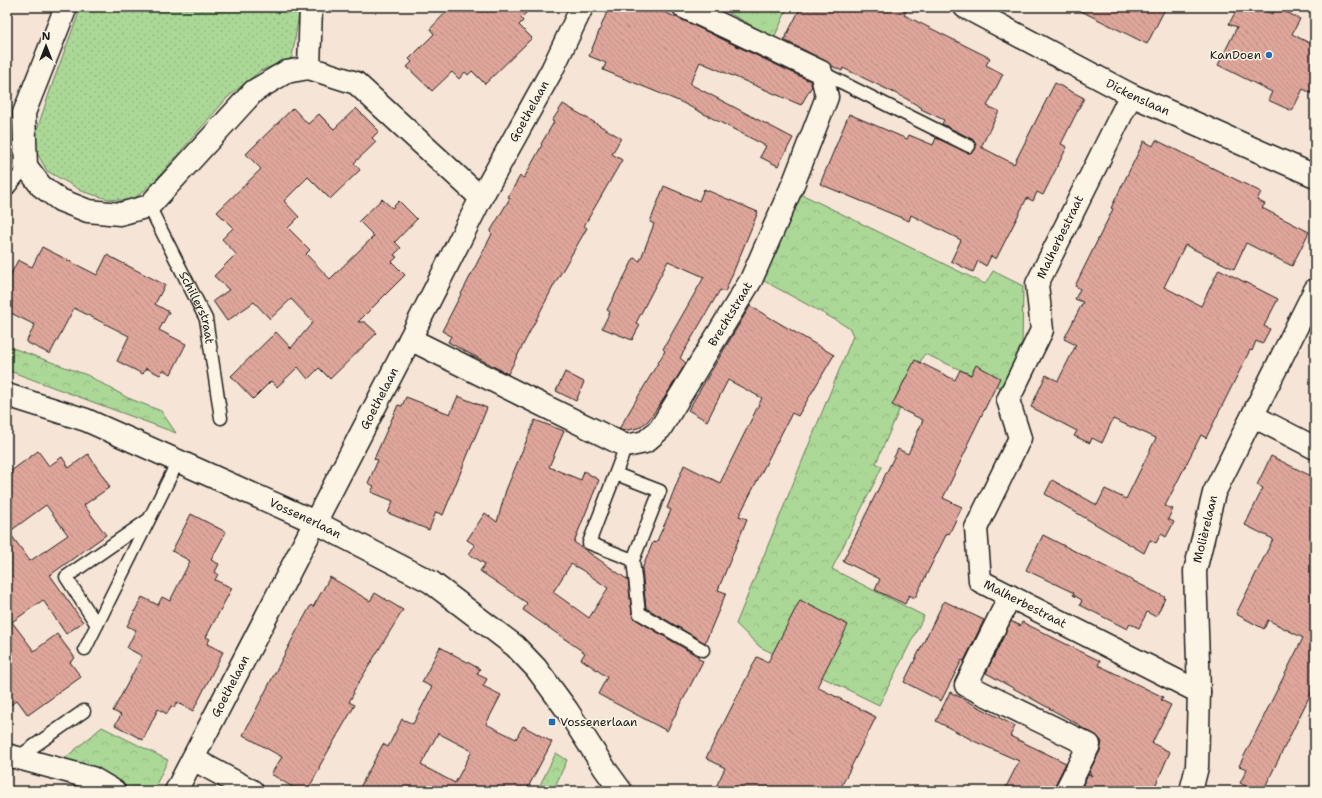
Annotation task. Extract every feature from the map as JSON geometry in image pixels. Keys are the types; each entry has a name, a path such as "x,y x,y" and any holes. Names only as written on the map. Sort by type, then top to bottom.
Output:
{"street":[{"path":"66,7 24,113 26,166 41,186 60,200 88,211 120,214 150,206 254,91 286,72 309,68 356,83 481,198"},
{"path":"309,68 311,7"},
{"name":"Goethelaan","path":"176,791 410,339 481,198 552,70 582,7"},
{"path":"684,7 821,72"},
{"name":"Dickenslaan","path":"967,8 1131,95 1315,176"},
{"name":"Brechtstraat","path":"626,446 645,442 660,429 751,280 794,182 827,97 821,72"},
{"name":"Malherbestraat","path":"1131,95 1037,284 1042,330 1008,400 1020,438 976,528 980,581 1199,692"},
{"name":"Molièrelaan","path":"1191,791 1197,767 1199,692 1195,571 1214,493 1315,290"},
{"path":"410,339 626,446"},
{"name":"Vossenerlaan","path":"7,394 86,420 315,522 431,582 514,646 536,668 567,710 621,791"},
{"path":"1253,416 1315,448"},
{"path":"1010,596 966,685 1088,746 1066,791"},
{"path":"12,757 92,778 114,791"},
{"path":"193,759 252,791"}],"lane":[{"path":"821,72 969,146"},
{"path":"7,190 26,166"},
{"name":"Schillerstraat","path":"150,206 206,319 221,418"},
{"path":"626,446 589,543 633,560"},
{"path":"85,649 178,461"},
{"path":"616,474 660,491 633,560 639,613 704,650"},
{"path":"97,625 66,577 150,519"},
{"path":"12,757 84,711"}],"green space":[{"path":"81,7 300,7 292,58 260,71 228,97 153,183 132,201 108,199 84,192 47,171 37,153 35,135"},
{"path":"718,7 788,7 774,38"},
{"path":"791,189 985,284 993,271 1023,286 1022,345 1001,388 925,354 923,356 876,463 882,467 832,569 924,616 879,705 760,647 736,624 853,336 850,329 839,322 755,276"},
{"path":"7,346 87,375 128,398 161,411 176,433 7,370"},
{"path":"102,727 168,760 153,791 132,791 106,775 64,759"},
{"path":"556,753 567,760 553,791 537,791"}],"building":[{"path":"451,7 532,7 521,18 523,21 519,25 532,38 485,84 472,71 468,75 465,72 459,79 452,72 432,91 407,67 412,62 409,59 434,34 430,29"},
{"path":"609,7 652,7 810,81 812,86 801,105 700,62 690,84 793,138 778,166 760,157 766,146 681,102 603,70 606,63 589,56"},
{"path":"801,7 896,7 906,12 904,15 990,58 986,65 1003,74 987,106 999,111 981,147 1014,164 1055,83 1084,98 1061,144 1067,147 1043,195 1037,192 1033,201 1027,198 996,259 991,256 986,266 978,261 973,272 951,261 961,240 911,215 909,221 820,184 849,114 907,139 909,135 933,145 936,138 969,153 975,150 976,145 972,139 942,124 944,120 921,109 922,108 905,98 843,68 842,71 826,61 784,40"},
{"path":"1073,7 1166,7 1147,44"},
{"name":"KanDoen","path":"1238,7 1257,7 1272,14 1276,7 1300,19 1292,34 1315,46 1315,95 1303,89 1292,111 1268,100 1272,92 1218,65 1237,27 1229,24"},
{"path":"563,104 621,138 612,154 622,160 584,226 587,228 554,285 508,374 448,342 451,336 442,331 492,234 490,232 510,198 508,197 520,176 524,178 554,122 552,121"},
{"path":"293,108 308,124 319,114 334,129 356,108 379,131 372,138 376,142 354,163 360,170 330,199 308,177 284,201 299,217 288,228 310,250 306,254 330,279 374,236 359,221 382,199 392,208 399,201 417,219 395,242 401,248 394,255 397,257 392,262 405,275 358,322 365,322 377,333 330,379 319,368 308,379 298,367 277,387 271,381 253,399 231,376 276,332 291,348 313,322 291,299 270,319 254,302 227,321 213,301 229,290 214,276 236,254 222,239 233,228 217,212 261,169 246,154"},
{"path":"1156,140 1261,192 1257,200 1265,204 1262,208 1309,232 1292,266 1246,243 1234,269 1185,245 1164,287 1201,306 1219,269 1278,299 1264,326 1270,329 1262,344 1256,341 1252,351 1250,350 1206,438 1201,435 1165,506 1173,509 1168,519 1174,522 1166,537 1161,534 1156,543 1150,540 1144,553 1045,494 1052,480 1097,505 1105,489 1126,499 1156,438 1113,419 1102,443 1092,438 1090,443 1074,436 1077,431 1031,407 1046,375 1058,381 1076,345 1064,339 1083,302 1075,299 1080,289 1075,286 1113,209 1111,208 1144,141 1153,146"},
{"path":"664,186 699,201 704,189 758,212 725,292 720,290 680,358 686,363 648,421 638,428 623,431 619,429 665,351 663,349 704,277 668,261 636,323 640,325 632,340 602,328 610,312 607,310 634,258 640,261 654,224 650,222"},
{"path":"42,247 97,275 107,255 165,285 155,304 169,312 159,330 186,344 171,374 163,370 160,375 146,368 143,374 117,361 129,336 74,308 50,354 26,342 35,325 7,311 7,282 18,260 32,267"},
{"path":"750,306 834,355 798,416 792,413 739,516 747,519 718,590 726,593 705,643 646,608 642,569 653,542 656,543 671,510 667,508 684,465 720,483 762,398 728,380 707,421 688,410"},
{"path":"915,360 955,380 960,370 971,375 976,365 1000,378 943,498 962,507 949,534 947,533 915,598 909,595 905,604 875,590 880,579 843,561 898,449 908,454 923,420 892,405"},
{"path":"565,372 584,382 576,401 556,391"},
{"path":"458,396 487,408 443,515 436,512 429,530 388,513 393,501 371,492 374,486 368,483 378,460 374,459 398,405 402,406 406,397 450,414"},
{"path":"535,420 564,431 549,467 581,480 584,471 599,480 574,542 628,580 632,614 635,619 699,657 698,659 703,661 667,731 598,694 607,677 581,659 585,653 523,610 527,603 480,571 485,564 469,554 475,545 467,540 485,513 497,522 506,490","holes":["571,564 608,588 589,618 553,592"]},
{"path":"38,451 49,466 62,457 69,468 88,454 110,487 84,505 106,535 50,575 83,622 66,634 43,600 12,622 34,651 57,634 75,658 70,662 81,677 28,715 17,700 7,708 7,474","holes":["46,505 68,535 30,561 9,532"]},
{"path":"1271,456 1315,478 1315,685 1263,791 1255,791 1240,783 1247,769 1239,766 1303,638 1268,620 1264,629 1236,614 1273,539 1245,525 1263,488 1257,485"},
{"path":"191,514 226,532 211,560 219,564 215,572 218,574 215,580 232,588 206,637 210,639 207,644 223,652 193,711 177,702 174,708 171,706 167,714 158,709 143,740 115,725 121,715 113,711 142,656 127,648 136,630 127,626 142,597 158,605 162,597 170,601 190,561 172,551"},
{"path":"1043,535 1165,597 1156,617 1147,612 1139,628 1130,624 1127,629 1080,605 1082,600 1073,595 1074,593 1026,570"},
{"path":"330,577 370,601 375,593 403,610 353,692 354,693 349,702 355,705 319,767 320,768 307,791 299,791 271,774 282,757 243,735 296,632 311,605 313,607"},
{"path":"800,600 848,625 817,687 876,717 839,791 714,791 725,768 706,758 757,657 768,662"},
{"path":"944,601 984,620 964,661 962,660 941,701 904,682"},
{"path":"1011,621 1020,626 1022,622 1100,661 1098,665 1163,697 1161,700 1171,705 1152,743 1170,752 1153,791 1080,791 1088,774 1092,776 1089,772 1100,751 1102,742 1099,738 1080,727 1081,726 986,673"},
{"path":"440,647 480,669 477,674 487,679 483,686 501,695 486,724 516,739 523,726 552,742 526,791 358,791 383,744 388,747 402,719 413,724 432,687 422,682","holes":["438,733 472,751 455,783 421,765"]},
{"path":"950,692 1015,726 1010,736 1066,763 1055,785 1054,791 1004,791 1019,761 976,742 936,721"}],"place":[{"name":"KanDoen","path":"1269,55"},
{"name":"Vossenerlaan","path":"552,722"}]}
